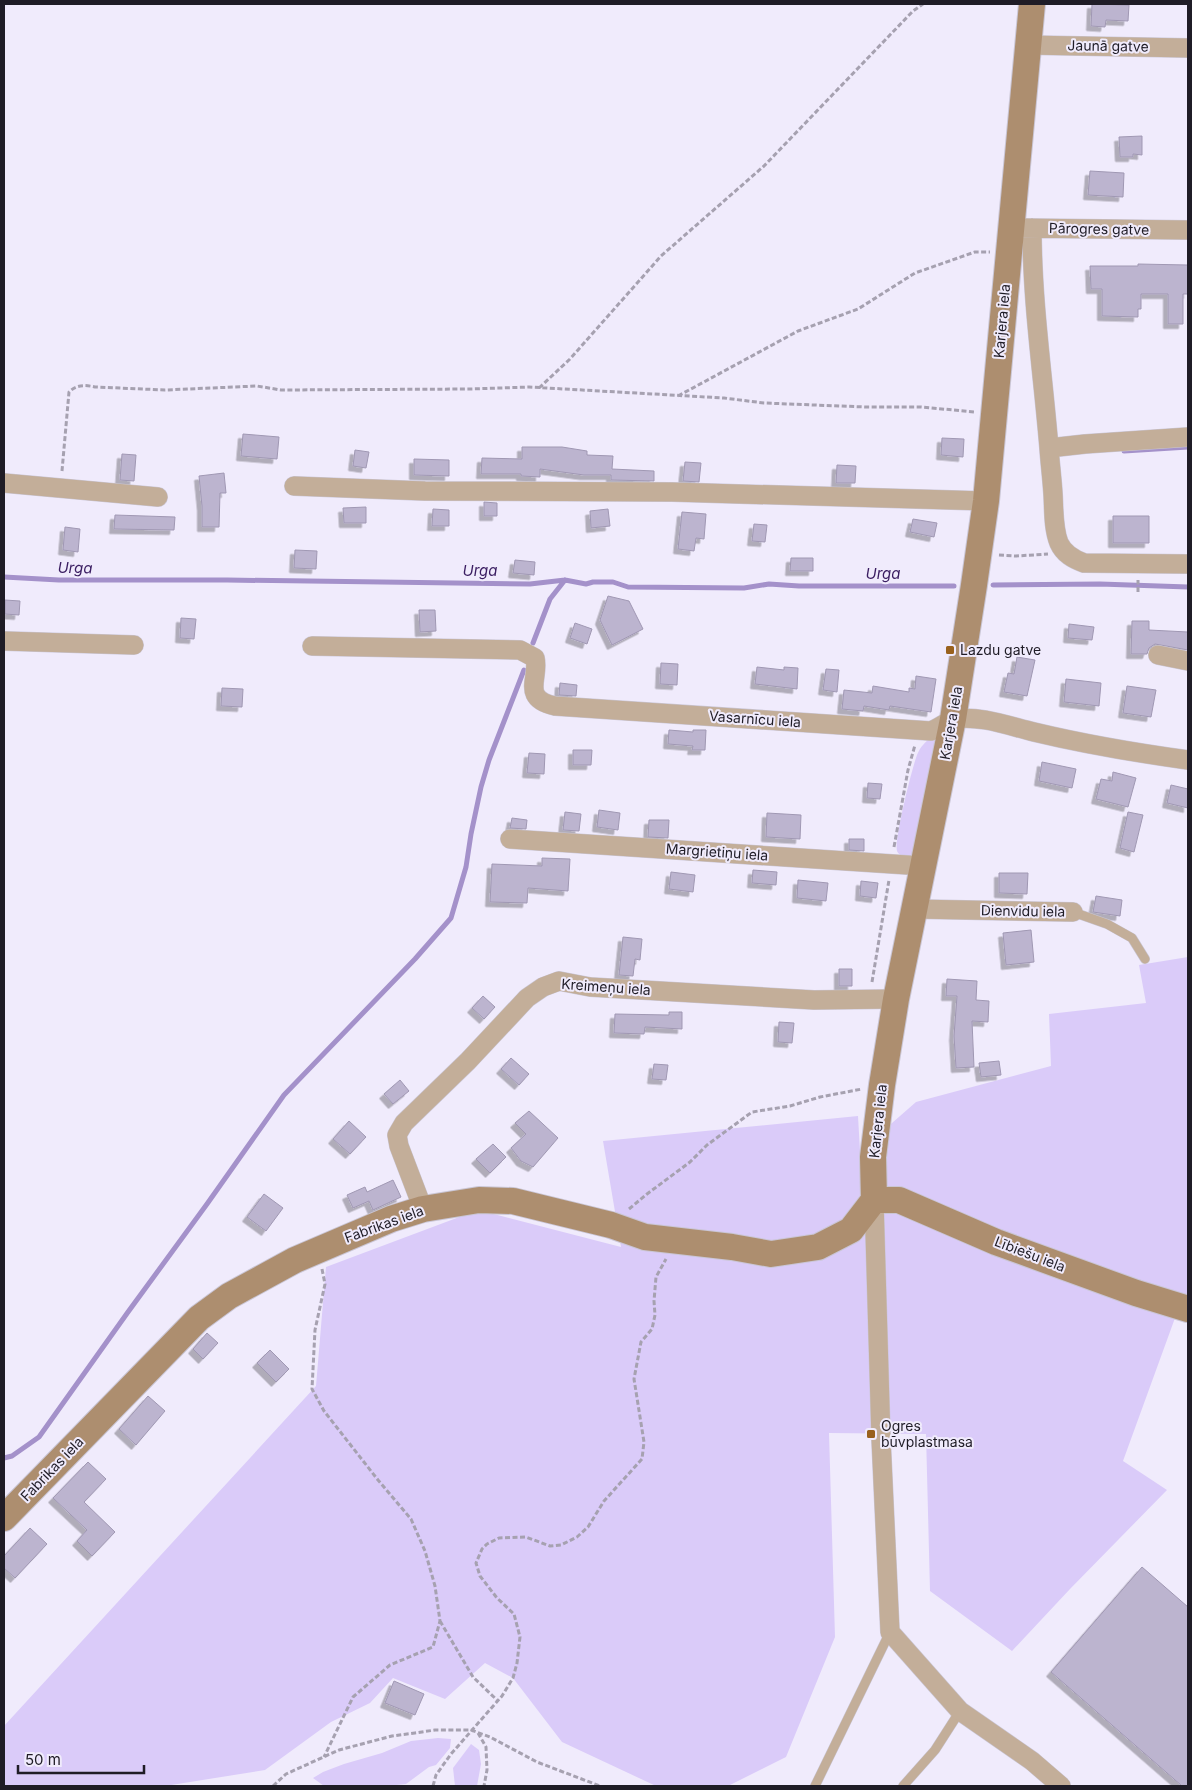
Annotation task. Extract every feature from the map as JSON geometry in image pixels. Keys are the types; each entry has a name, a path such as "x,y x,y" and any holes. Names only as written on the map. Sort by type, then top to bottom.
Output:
{"street":[{"name":"Karjera iela","path":"890,1632 881,1439 873,1157 896,999 953,719 986,502 1008,257 1021,227 1027,45 1032,4"},
{"name":"Jaunā gatve","path":"1027,45 1188,48"},
{"name":"Pārogres gatve","path":"1021,227 1188,230"},
{"path":"1021,227 1032,262 1037,334 1055,527 1058,541 1062,549 1072,559 1084,563 1188,564"},
{"path":"1049,448 1188,437"},
{"path":"4,483 158,497"},
{"path":"294,486 425,491 672,492 986,502"},
{"path":"4,641 134,645"},
{"name":"Vasarnīcu iela","path":"312,646 520,650 535,658 537,667 533,678 533,691 547,704 555,706 931,731 940,728 953,719"},
{"path":"1158,656 1188,661"},
{"path":"953,719 983,720 1033,732 1188,760"},
{"name":"Margrietiņu iela","path":"510,839 923,866"},
{"name":"Dienvidu iela","path":"914,909 1073,912"},
{"name":"Kreimeņu iela","path":"423,1209 399,1146 397,1135 404,1123 468,1061 527,998 543,987 560,982 590,987 814,1000 896,999"},
{"name":"Fabrikas iela","path":"4,1518 199,1318 255,1280 391,1218 423,1209 480,1200 514,1200 611,1225 645,1237 732,1247 771,1254 818,1247 851,1230 874,1200"},
{"name":"Lībiešu iela","path":"874,1200 900,1200 996,1242 1136,1294 1188,1310"},
{"path":"890,1632 960,1711 1032,1761 1061,1786"}],"lane":[{"name":"Dienvidu iela","path":"1073,912 1107,924 1132,938 1145,959"},
{"path":"815,1786 890,1632"},
{"path":"902,1786 935,1750 960,1711"}],"path":[{"path":"539,388 570,359 661,256 764,166 913,11 923,4"},
{"path":"677,396 798,331 858,309 915,273 975,252 998,253 1008,257"},
{"path":"60,488 69,392 74,387 85,385 165,390 257,386 281,390 539,388 724,398 764,403 970,410 994,418"},
{"path":"997,555 1046,555 1062,549"},
{"path":"1138,579 1138,592"},
{"path":"611,1225 647,1194 690,1162 707,1145 752,1112 790,1106 820,1097 882,1085"},
{"path":"433,1786 436,1775 471,1730 498,1701 513,1678 517,1663 520,1637 514,1614 497,1598 480,1576 476,1563 478,1556 487,1544 499,1538 526,1537 550,1546 562,1544 577,1537 588,1527 604,1501 642,1459 643,1435 634,1379 641,1342 652,1329 655,1316 656,1277 676,1242"},
{"path":"320,1249 324,1284 315,1330 312,1389 324,1411 411,1519 426,1551 440,1620 473,1677 498,1701"},
{"path":"324,1757 353,1697 390,1665 432,1646 440,1620"},
{"path":"273,1786 286,1774 339,1750 392,1736 436,1730 471,1730 490,1736 537,1762 600,1786"},
{"path":"477,1732 486,1747 487,1770 484,1786"}],"shaded area":[{"path":"932,737 938,738 919,847 909,860 897,851 901,819 917,755 923,745"},
{"path":"1188,957 1188,1304 1175,1318 1123,1461 1167,1490 1012,1651 930,1591 926,1434 829,1433 835,1637 786,1757 728,1786 656,1786 562,1742 513,1678 485,1663 445,1699 393,1678 370,1703 331,1722 265,1770 165,1786 4,1786 4,1726 316,1386 326,1267 478,1210 621,1247 603,1141 858,1116 860,1151 916,1102 1051,1066 1049,1014 1146,1003 1139,965"},
{"path":"438,1738 451,1739 450,1748 436,1765 429,1767 406,1784 387,1786 324,1786 313,1778 344,1764 382,1753 411,1741"},
{"path":"471,1744 479,1750 481,1764 477,1786 455,1786 453,1768"}],"building":[{"path":"1092,4 1129,5 1128,21 1106,20 1105,27 1091,26"},
{"path":"1142,136 1142,155 1133,154 1133,157 1120,157 1119,137"},
{"path":"1090,171 1124,173 1123,197 1088,195"},
{"path":"1138,264 1188,265 1188,294 1183,294 1183,324 1168,324 1168,294 1141,294 1141,309 1138,309 1138,317 1102,316 1102,289 1091,289 1090,266 1138,266"},
{"path":"243,434 279,437 277,459 241,456"},
{"path":"942,438 964,439 963,457 941,455"},
{"path":"522,447 562,447 587,451 587,455 613,456 612,469 654,471 654,481 611,480 611,475 584,475 540,469 540,477 521,476 521,474 481,474 482,458 522,459"},
{"path":"355,450 369,452 366,468 353,466"},
{"path":"122,454 136,455 134,481 120,480"},
{"path":"414,459 449,460 449,476 414,475"},
{"path":"685,462 701,463 699,482 683,481"},
{"path":"837,465 856,466 855,483 836,483"},
{"path":"224,473 226,493 220,493 219,527 202,527 199,476"},
{"path":"484,502 497,503 497,516 484,516"},
{"path":"366,507 366,523 344,523 343,508"},
{"path":"433,509 449,510 449,526 432,526"},
{"path":"608,509 610,526 591,528 590,511"},
{"path":"682,512 706,514 704,539 696,538 694,551 678,549"},
{"path":"115,515 175,517 174,530 114,529"},
{"path":"1113,516 1149,516 1149,543 1113,543"},
{"path":"913,519 937,523 934,537 910,532"},
{"path":"754,524 767,525 765,542 752,541"},
{"path":"65,527 80,529 78,552 63,550"},
{"path":"295,550 317,551 316,569 294,568"},
{"path":"791,558 813,558 813,571 790,571"},
{"path":"515,560 535,562 534,575 513,573"},
{"path":"608,596 629,601 643,629 612,645 600,620"},
{"path":"5,600 20,601 19,615 5,614"},
{"path":"419,610 435,610 436,631 420,632"},
{"path":"181,618 196,619 194,639 180,638"},
{"path":"1132,621 1149,621 1149,630 1188,632 1188,650 1155,644 1149,648 1147,654 1131,654"},
{"path":"575,623 592,629 587,644 570,638"},
{"path":"1069,624 1094,627 1092,640 1068,638"},
{"path":"1017,657 1035,660 1027,696 1004,692 1008,673 1014,674"},
{"path":"661,663 678,664 677,685 660,684"},
{"path":"757,667 784,670 784,667 798,668 797,689 755,684"},
{"path":"826,669 839,670 837,692 823,690"},
{"path":"916,676 936,679 931,712 890,706 889,710 864,706 863,711 842,709 844,690 872,693 873,686 909,692 909,688 915,689"},
{"path":"1066,679 1101,683 1099,706 1064,702"},
{"path":"560,683 577,685 576,696 559,695"},
{"path":"1127,686 1156,690 1151,717 1123,713"},
{"path":"222,688 243,689 242,707 221,706"},
{"path":"669,730 693,732 693,730 706,730 705,750 692,750 693,746 668,744"},
{"path":"573,750 592,750 591,765 573,765"},
{"path":"529,753 545,754 544,774 527,773"},
{"path":"1042,762 1076,769 1072,788 1039,781"},
{"path":"1113,772 1136,778 1128,807 1096,799 1101,779 1112,781"},
{"path":"868,783 882,784 880,799 867,798"},
{"path":"1171,785 1188,789 1188,808 1167,803"},
{"path":"599,810 620,813 618,830 597,827"},
{"path":"565,812 581,814 579,831 563,830"},
{"path":"1128,812 1143,815 1134,852 1120,848"},
{"path":"767,813 801,815 800,839 766,837"},
{"path":"512,818 527,820 526,829 510,828"},
{"path":"649,820 669,820 668,838 648,837"},
{"path":"849,839 864,839 864,851 849,850"},
{"path":"542,858 570,859 568,891 528,888 527,903 490,902 492,864 542,866"},
{"path":"753,870 777,872 776,885 752,883"},
{"path":"671,872 695,875 693,892 669,889"},
{"path":"999,873 1028,873 1027,894 999,893"},
{"path":"798,880 828,883 826,901 797,898"},
{"path":"861,881 878,883 876,898 860,896"},
{"path":"1096,896 1122,900 1120,916 1093,912"},
{"path":"1031,930 1034,962 1006,965 1003,933"},
{"path":"623,937 642,939 640,960 635,959 633,976 619,975"},
{"path":"839,969 852,969 852,986 839,986"},
{"path":"947,979 977,981 976,1000 989,1001 988,1022 972,1021 974,1067 956,1068 954,1036 957,996 946,996"},
{"path":"483,996 495,1007 484,1019 472,1008"},
{"path":"669,1012 682,1012 682,1029 645,1027 644,1034 614,1033 615,1014 669,1015"},
{"path":"779,1022 794,1023 792,1043 778,1042"},
{"path":"511,1058 529,1074 519,1085 501,1069"},
{"path":"999,1061 1001,1075 981,1077 979,1063"},
{"path":"654,1064 668,1065 666,1080 652,1079"},
{"path":"400,1080 409,1091 393,1104 384,1094"},
{"path":"529,1111 558,1138 533,1167 521,1161 511,1148 526,1134 515,1123"},
{"path":"349,1121 366,1137 350,1154 333,1139"},
{"path":"493,1144 506,1157 490,1173 476,1159"},
{"path":"393,1180 401,1197 373,1210 369,1201 353,1208 347,1195 365,1187 367,1192"},
{"path":"264,1194 283,1208 266,1231 247,1217"},
{"path":"207,1333 218,1343 203,1359 193,1349"},
{"path":"270,1350 289,1369 276,1382 257,1363"},
{"path":"148,1396 165,1411 136,1445 119,1429"},
{"path":"88,1462 106,1479 84,1502 115,1532 92,1556 77,1541 87,1530 53,1498"},
{"path":"30,1528 47,1544 15,1578 4,1568 4,1556"},
{"path":"1142,1567 1188,1607 1188,1786 1182,1786 1051,1672"},
{"path":"394,1681 424,1694 415,1715 385,1703"}],"waterway":[{"path":"1124,451 1188,447"},
{"name":"Urga","path":"4,577 59,580 530,584 565,580 586,584 613,582 628,587 744,588 769,584 799,586 954,586"},
{"path":"533,643 550,599 565,580"},
{"name":"Urga","path":"993,585 1100,584 1188,587"},
{"path":"4,1458 12,1456 39,1437 284,1095 415,959 451,918 466,867 481,787 489,760 524,670"}],"place":[{"name":"Lazdu gatve","path":"950,650"},
{"name":"Ogres būvplastmasa","path":"871,1434"}]}
